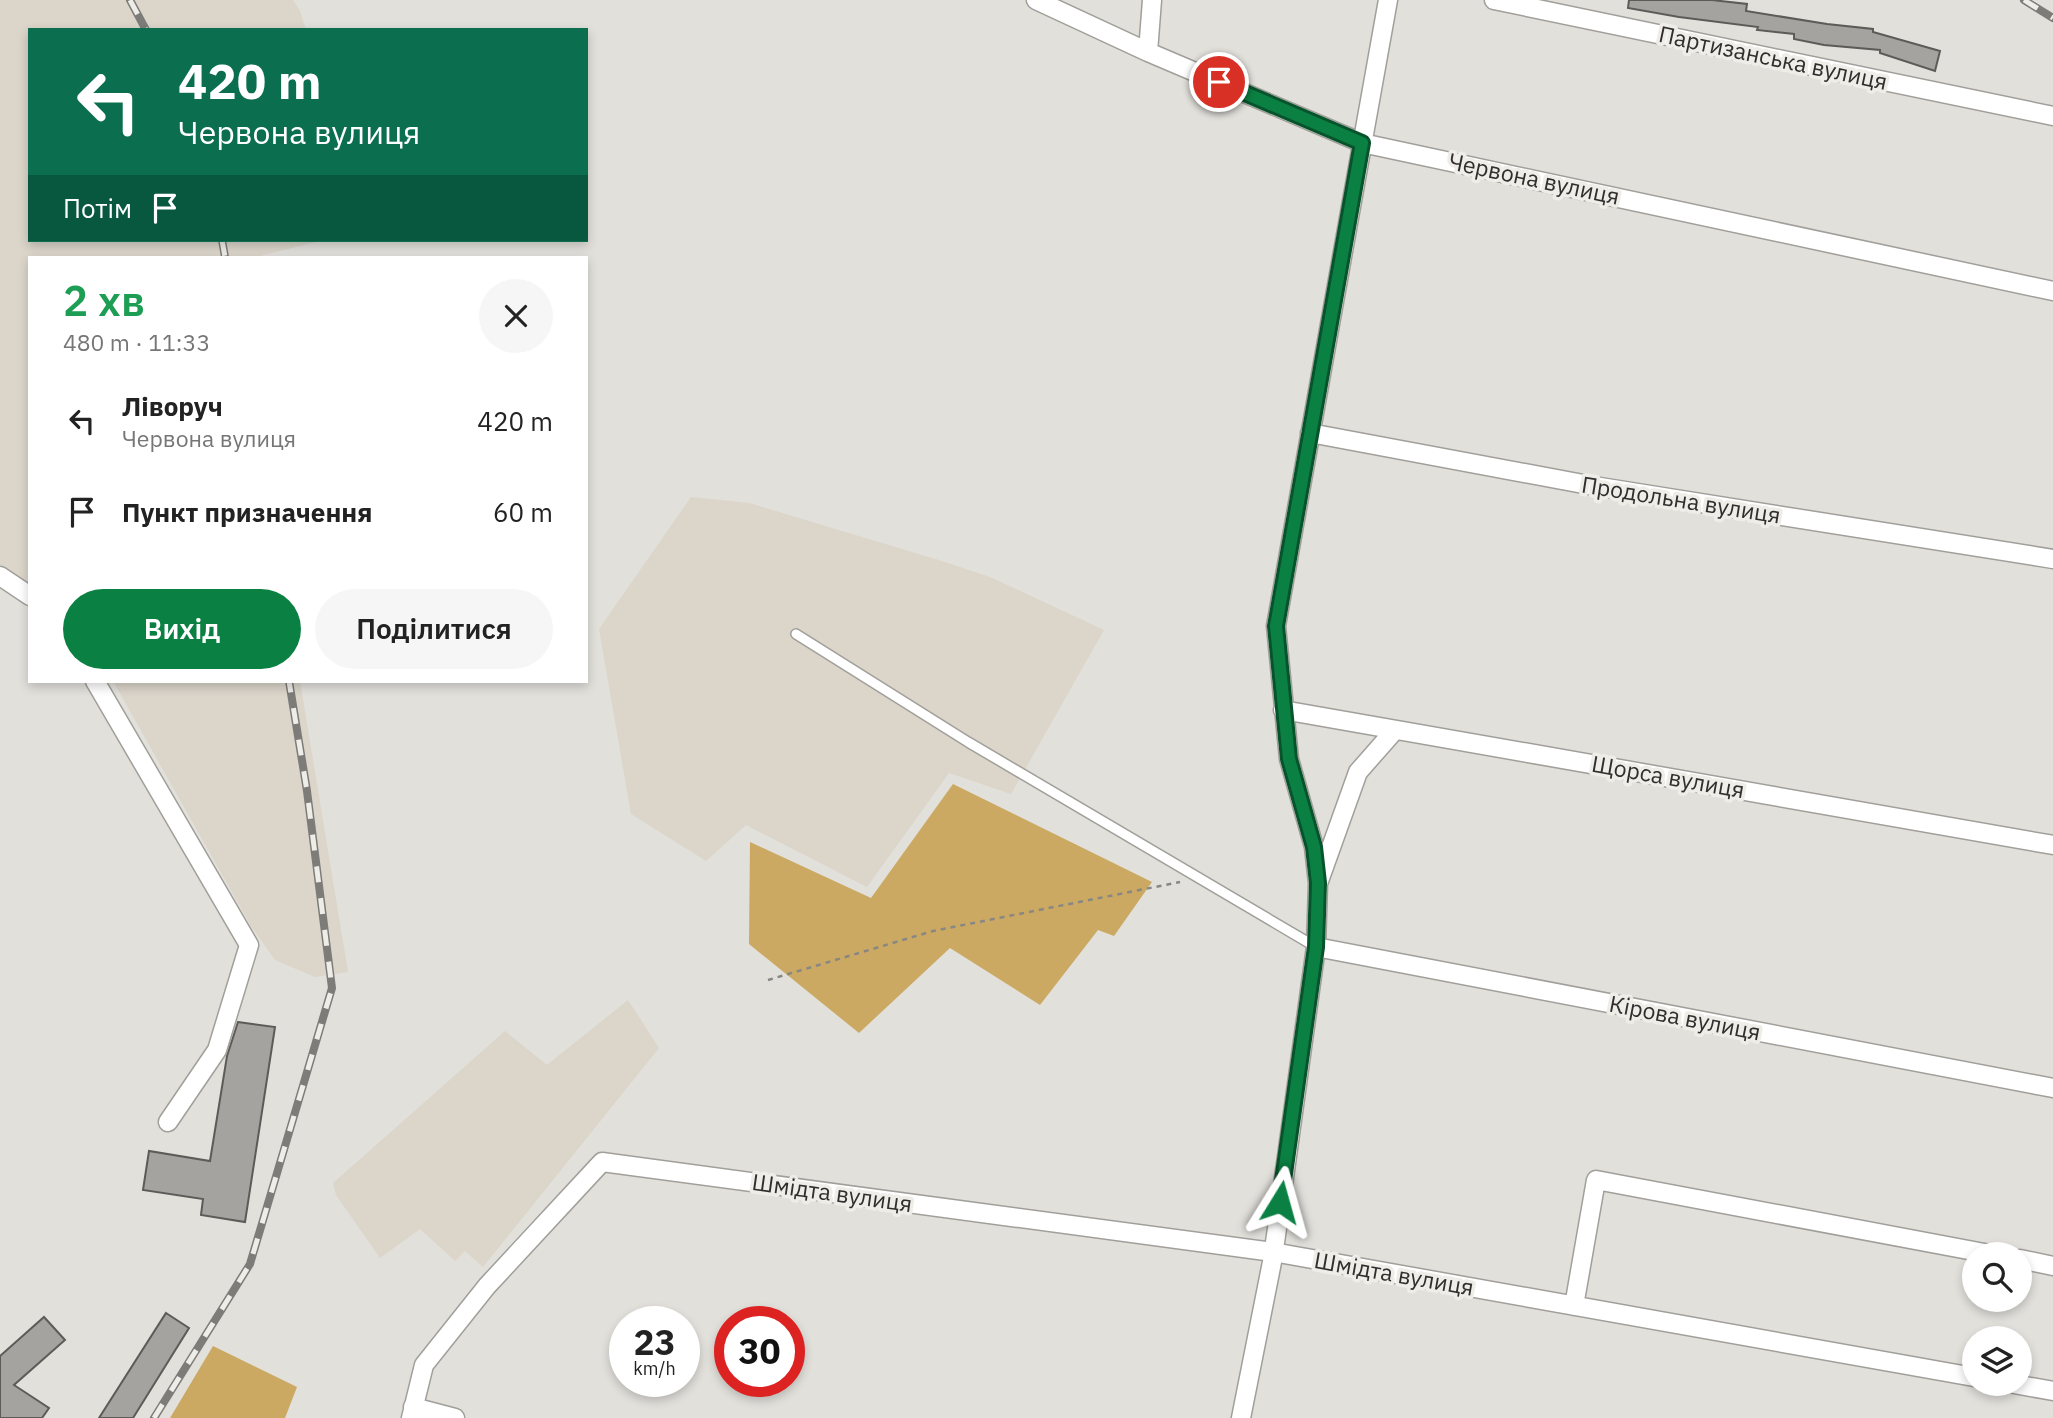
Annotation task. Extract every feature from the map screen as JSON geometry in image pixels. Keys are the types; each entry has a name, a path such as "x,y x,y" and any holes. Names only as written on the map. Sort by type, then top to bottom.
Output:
{"street":[{"name":"Червона вулиця","path":"1036,0 1148,52 1362,143 2053,290"},
{"path":"1148,52 1152,0"},
{"path":"1241,1418 1273,1252 1316,947 1318,883 1314,847 1289,759 1276,626 1388,0"},
{"name":"Партизанська вулиця","path":"1494,0 2053,116"},
{"name":"Продольна вулиця","path":"1310,433 1594,486 2053,558"},
{"path":"0,576 28,595"},
{"path":"96,683 249,945 217,1050 168,1122"},
{"name":"Щорса вулиця","path":"1283,710 2053,845"},
{"path":"1318,883 1358,772 1395,730"},
{"name":"Кірова вулиця","path":"1316,947 2053,1088"},
{"name":"Шмідта вулиця","path":"412,1413 424,1366 487,1286 602,1162 1273,1252 1962,1375"},
{"path":"1574,1306 1596,1180 1962,1249"},
{"path":"2032,1262 2053,1266"},
{"path":"2032,1387 2053,1391"},
{"path":"412,1413 455,1418"}],"lane":[{"path":"796,634 968,741 1316,947"}],"path":[{"path":"768,980 933,931 1199,878"}],"shaded area":[{"path":"0,0 293,0 305,28 28,28 28,242 316,242 260,256 28,256 28,584 0,565"},
{"path":"691,497 749,503 942,561 990,577 1104,630 1011,794 949,773 867,887 746,825 706,861 631,814 599,629"},
{"path":"114,683 300,683 348,972 315,977 275,960 251,926"},
{"path":"953,784 1152,882 1114,936 1098,930 1040,1005 950,948 859,1033 749,944 750,842 871,898"},
{"path":"628,1000 659,1048 483,1267 465,1251 455,1261 420,1229 380,1258 336,1195 333,1183 505,1031 547,1065"},
{"path":"213,1346 297,1387 285,1418 170,1418"}],"building":[{"path":"1629,0 1712,0 1747,4 1746,11 1873,29 1873,32 1940,51 1935,71 1880,53 1880,50 1824,45 1794,39 1794,34 1757,30 1758,27 1628,8"},
{"path":"238,1022 275,1027 245,1222 201,1215 203,1199 143,1190 149,1151 210,1161 227,1056"},
{"path":"166,1313 189,1328 133,1418 99,1418"},
{"path":"44,1317 65,1340 14,1385 49,1408 42,1418 0,1418 0,1356"}],"railway":[{"path":"130,0 145,28"},
{"path":"2024,0 2053,18"},
{"path":"222,242 225,256"},
{"path":"154,1418 250,1264 332,988 307,791 289,683"}],"route":[{"path":"1219,82 1362,143 1276,626 1289,759 1314,847 1318,883 1316,947 1280,1202"}]}
